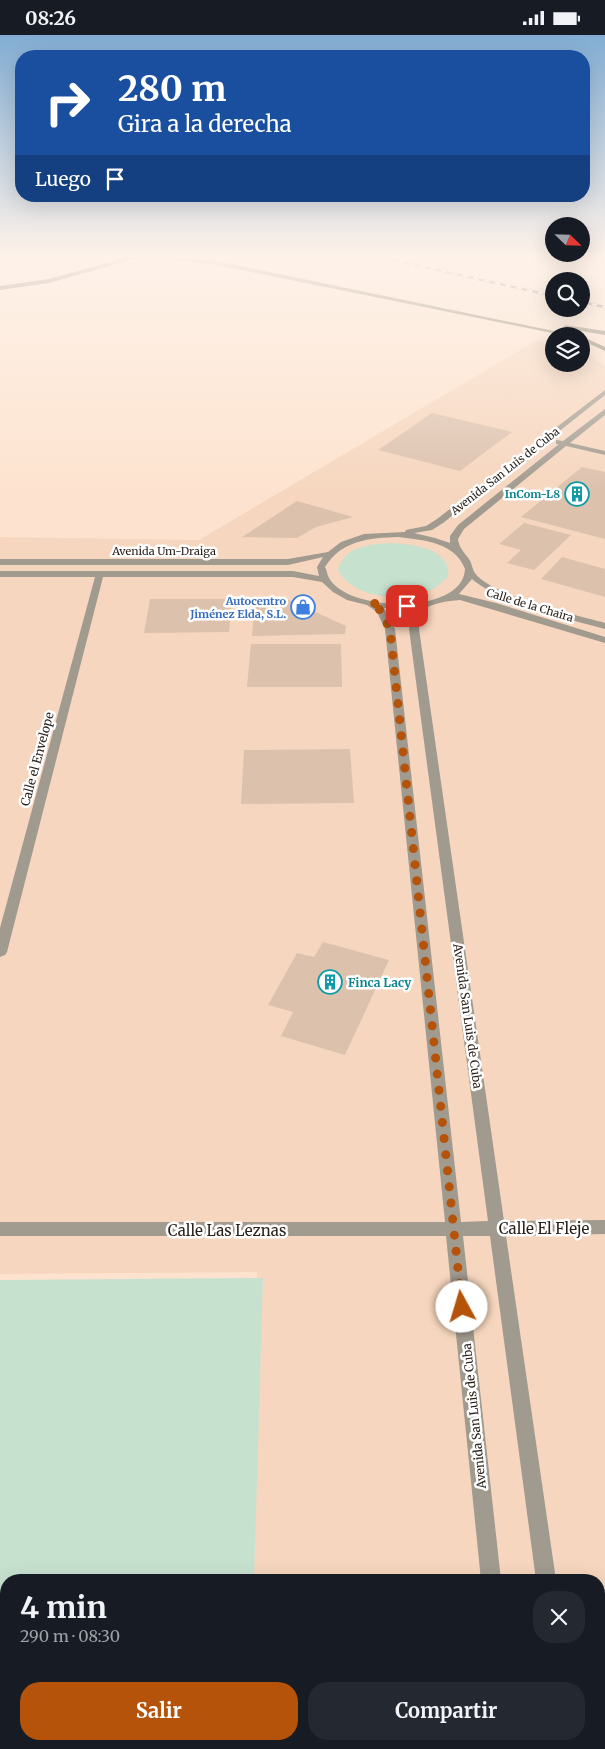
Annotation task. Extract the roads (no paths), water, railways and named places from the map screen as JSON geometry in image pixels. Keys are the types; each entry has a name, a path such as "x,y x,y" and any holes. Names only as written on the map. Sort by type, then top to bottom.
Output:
{"street":[{"path":"590,342 605,349"},
{"name":"Avenida San Luis de Cuba","path":"398,534 429,528 440,521 605,392"},
{"name":"Avenida San Luis de Cuba","path":"458,552 453,542 454,535 461,527 605,411"},
{"path":"546,439 605,453"},
{"path":"327,554 321,567 325,579 335,589 351,598 370,603 398,606 425,604 448,597 464,587 471,574 468,563 458,552 442,543 398,534"},
{"name":"Avenida Um-Draiga","path":"0,562 282,562 327,554 339,545 356,539 398,534"},
{"name":"Calle el Envelope","path":"0,952 100,573"},
{"name":"Avenida Um-Draiga","path":"0,574 293,574 325,579"},
{"name":"Calle de la Chaira","path":"471,574 478,581 503,594 605,625"},
{"name":"Calle de la Chaira","path":"448,597 460,597 484,602 605,640"},
{"name":"Avenida San Luis de Cuba","path":"370,603 380,610 390,629 490,1574"},
{"name":"Avenida San Luis de Cuba","path":"425,604 417,611 414,629 490,1228 545,1574"},
{"name":"Calle El Fleje","path":"454,1229 605,1227"},
{"name":"Calle Las Leznas","path":"0,1229 454,1229"}],"place":[{"name":"InCom-L8","path":"577,494"},
{"name":"Autocentro Jiménez Elda, S.L.","path":"303,607"},
{"name":"Finca Lacy","path":"330,982"}]}
